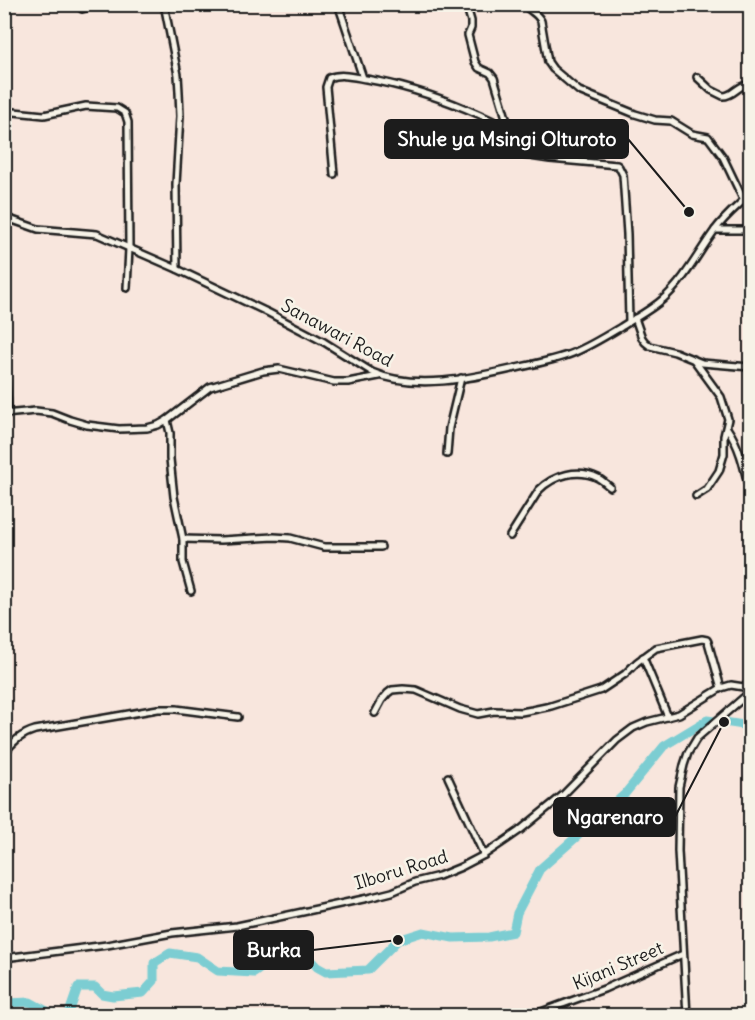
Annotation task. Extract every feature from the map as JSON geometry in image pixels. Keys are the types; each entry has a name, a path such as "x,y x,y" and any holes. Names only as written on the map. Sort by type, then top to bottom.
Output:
{"street":[{"path":"82,9 100,4"},
{"path":"164,4 178,75 179,92 176,184 177,269"},
{"path":"338,4 363,78"},
{"path":"466,4 471,21 468,35 475,62 479,68 490,73 494,78 510,130"},
{"path":"524,4 539,16 548,60 553,69 579,92 594,99 649,119 671,122 692,134 708,137 723,157 744,201"},
{"path":"746,4 750,9"},
{"path":"334,174 326,101 327,81 337,75 399,86 464,109 535,143 556,159"},
{"path":"697,77 711,90 723,96 730,95 742,85 750,85"},
{"path":"4,111 44,115 86,106 117,108 125,113 128,122 127,288"},
{"path":"398,147 476,148 550,159 616,165 623,175 632,320 642,338 647,344 702,363 750,367"},
{"name":"Sanawari Road","path":"4,217 38,229 98,234 259,308 324,342 380,376 403,381 424,382 499,372 565,356 591,345 652,308 669,294 698,257 715,230 750,194"},
{"path":"715,230 750,230"},
{"path":"4,345 6,414 36,411 52,413 87,425 119,429 147,428 158,424 210,387 263,371 279,369 334,382 348,382 380,376"},
{"path":"694,360 721,397 728,419 724,436 724,454 719,471 707,489 696,496"},
{"path":"447,454 449,428 461,378"},
{"path":"166,420 170,433 174,497 183,539 183,562 191,591"},
{"path":"726,428 741,455 750,494"},
{"path":"510,536 539,490 557,477 571,473 587,474 598,478 610,487"},
{"path":"183,539 221,540 274,537 290,538 324,547 381,547"},
{"path":"375,713 388,693 392,690 403,689 416,690 460,709 478,714 494,711 526,712 601,690 625,674 656,648 702,639 707,640 721,688 731,686 750,690"},
{"path":"643,657 668,717"},
{"name":"Ilboru Road","path":"4,958 107,945 172,933 237,926 392,892 452,871 484,855 519,831 556,800 628,732 646,722 685,711 721,688"},
{"path":"687,1016 678,851 678,796 684,765 692,744 750,690"},
{"path":"4,754 15,740 35,730 164,708 238,717"},
{"path":"448,777 484,855"},
{"name":"Kijani Street","path":"530,1016 604,989 683,954"}],"waterway":[{"path":"65,1016 69,1013 78,987 95,987 102,994 113,996 143,993 154,981 154,963 170,953 197,957 218,971 254,973 289,948 306,955 317,967 326,972 368,970 398,940 423,932 453,938 489,937 513,932 517,913 540,869 624,795 664,746 707,720 714,721"},
{"path":"724,722 750,726"},
{"path":"4,1007 9,1003 30,1002 56,1016"}],"place":[{"name":"Shule ya Msingi Olturoto","path":"689,212"},
{"name":"Ngarenaro","path":"724,722"},
{"name":"Burka","path":"398,940"}]}
